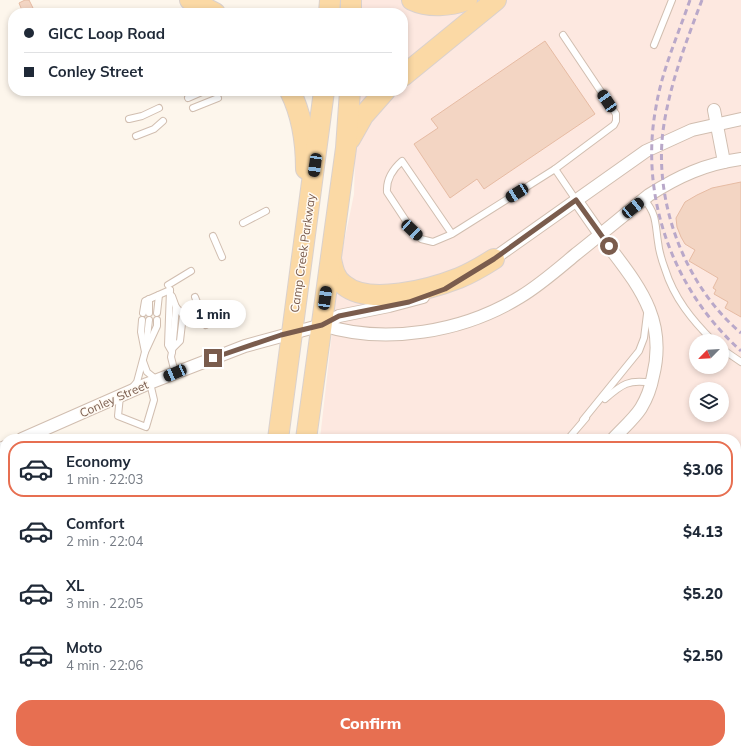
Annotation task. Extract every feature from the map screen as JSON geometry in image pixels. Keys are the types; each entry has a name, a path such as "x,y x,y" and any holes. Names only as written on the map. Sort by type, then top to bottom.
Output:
{"main road":[{"path":"190,0 205,8"},
{"path":"412,0 430,5 443,5 467,0"},
{"path":"408,72 496,0"},
{"path":"292,96 300,116 304,137 306,162 306,235"},
{"name":"Camp Creek Parkway","path":"279,434 323,96"},
{"path":"307,434 346,148 350,96"},
{"path":"346,148 363,116 381,96"},
{"path":"331,258 333,270 343,285 352,291 374,295 408,292 443,284 460,278 494,259"}],"street":[{"path":"714,110 724,162"},
{"name":"Conley Street","path":"33,434 153,382 245,346 322,325 339,316 409,302 426,296 462,280 494,259 646,151 692,130 717,123 741,120"},
{"path":"322,325 338,330 390,334 436,329 459,324 520,297 538,285 644,199 685,174 724,162 741,159"},
{"path":"576,200 634,280 652,315 656,333 657,350 652,382 641,408 618,434"}],"lane":[{"path":"654,45 672,0"},
{"path":"452,234 402,161 394,168 390,176 387,186 388,192 412,230 421,239 433,242 452,234 556,169 608,130 616,121 616,114 563,35"},
{"path":"188,98 193,96"},
{"path":"193,108 218,98"},
{"path":"128,119 142,116 159,108"},
{"path":"136,136 154,129 164,121"},
{"path":"556,169 576,200"},
{"path":"644,199 657,223 658,243 665,270 677,297 693,320 706,334"},
{"path":"243,223 266,211"},
{"path":"213,236 222,257"},
{"path":"145,352 141,332 146,316 147,300 159,295 191,271"},
{"path":"169,288 176,307 172,352 175,373"},
{"path":"169,288 168,345 176,363 192,366"},
{"path":"143,361 153,382 154,400 146,427 118,416 123,395 137,382 145,352 157,326 159,295"},
{"path":"195,297 206,325"},
{"path":"572,434 639,351 647,325 647,312 644,297"},
{"path":"729,354 741,362"},
{"path":"583,420 624,384 632,381 652,382"}],"shaded area":[{"path":"359,0 741,0 741,434 321,434 340,262 354,194 357,96 408,96 408,8 359,8"}],"building":[{"path":"29,0 33,8 21,8 19,3"},
{"path":"545,41 595,114 484,189 477,179 450,198 414,144 438,128 431,119"},
{"path":"741,182 741,317 725,308 728,302 714,294 716,290 713,288 718,278 689,261 695,250 685,244 677,227 676,218 685,202 697,195 712,188"}],"railway":[{"path":"690,0 666,66 656,107 652,141 653,175 657,208 667,240 680,271 697,300 717,327 741,351"},
{"path":"702,0 669,97 663,131 661,158 664,186 669,214 689,267 704,292 721,314 741,333"}],"route":[{"path":"213,358 281,335 322,325 339,316 409,302 445,289 462,280 494,259 576,200 609,246"}]}
